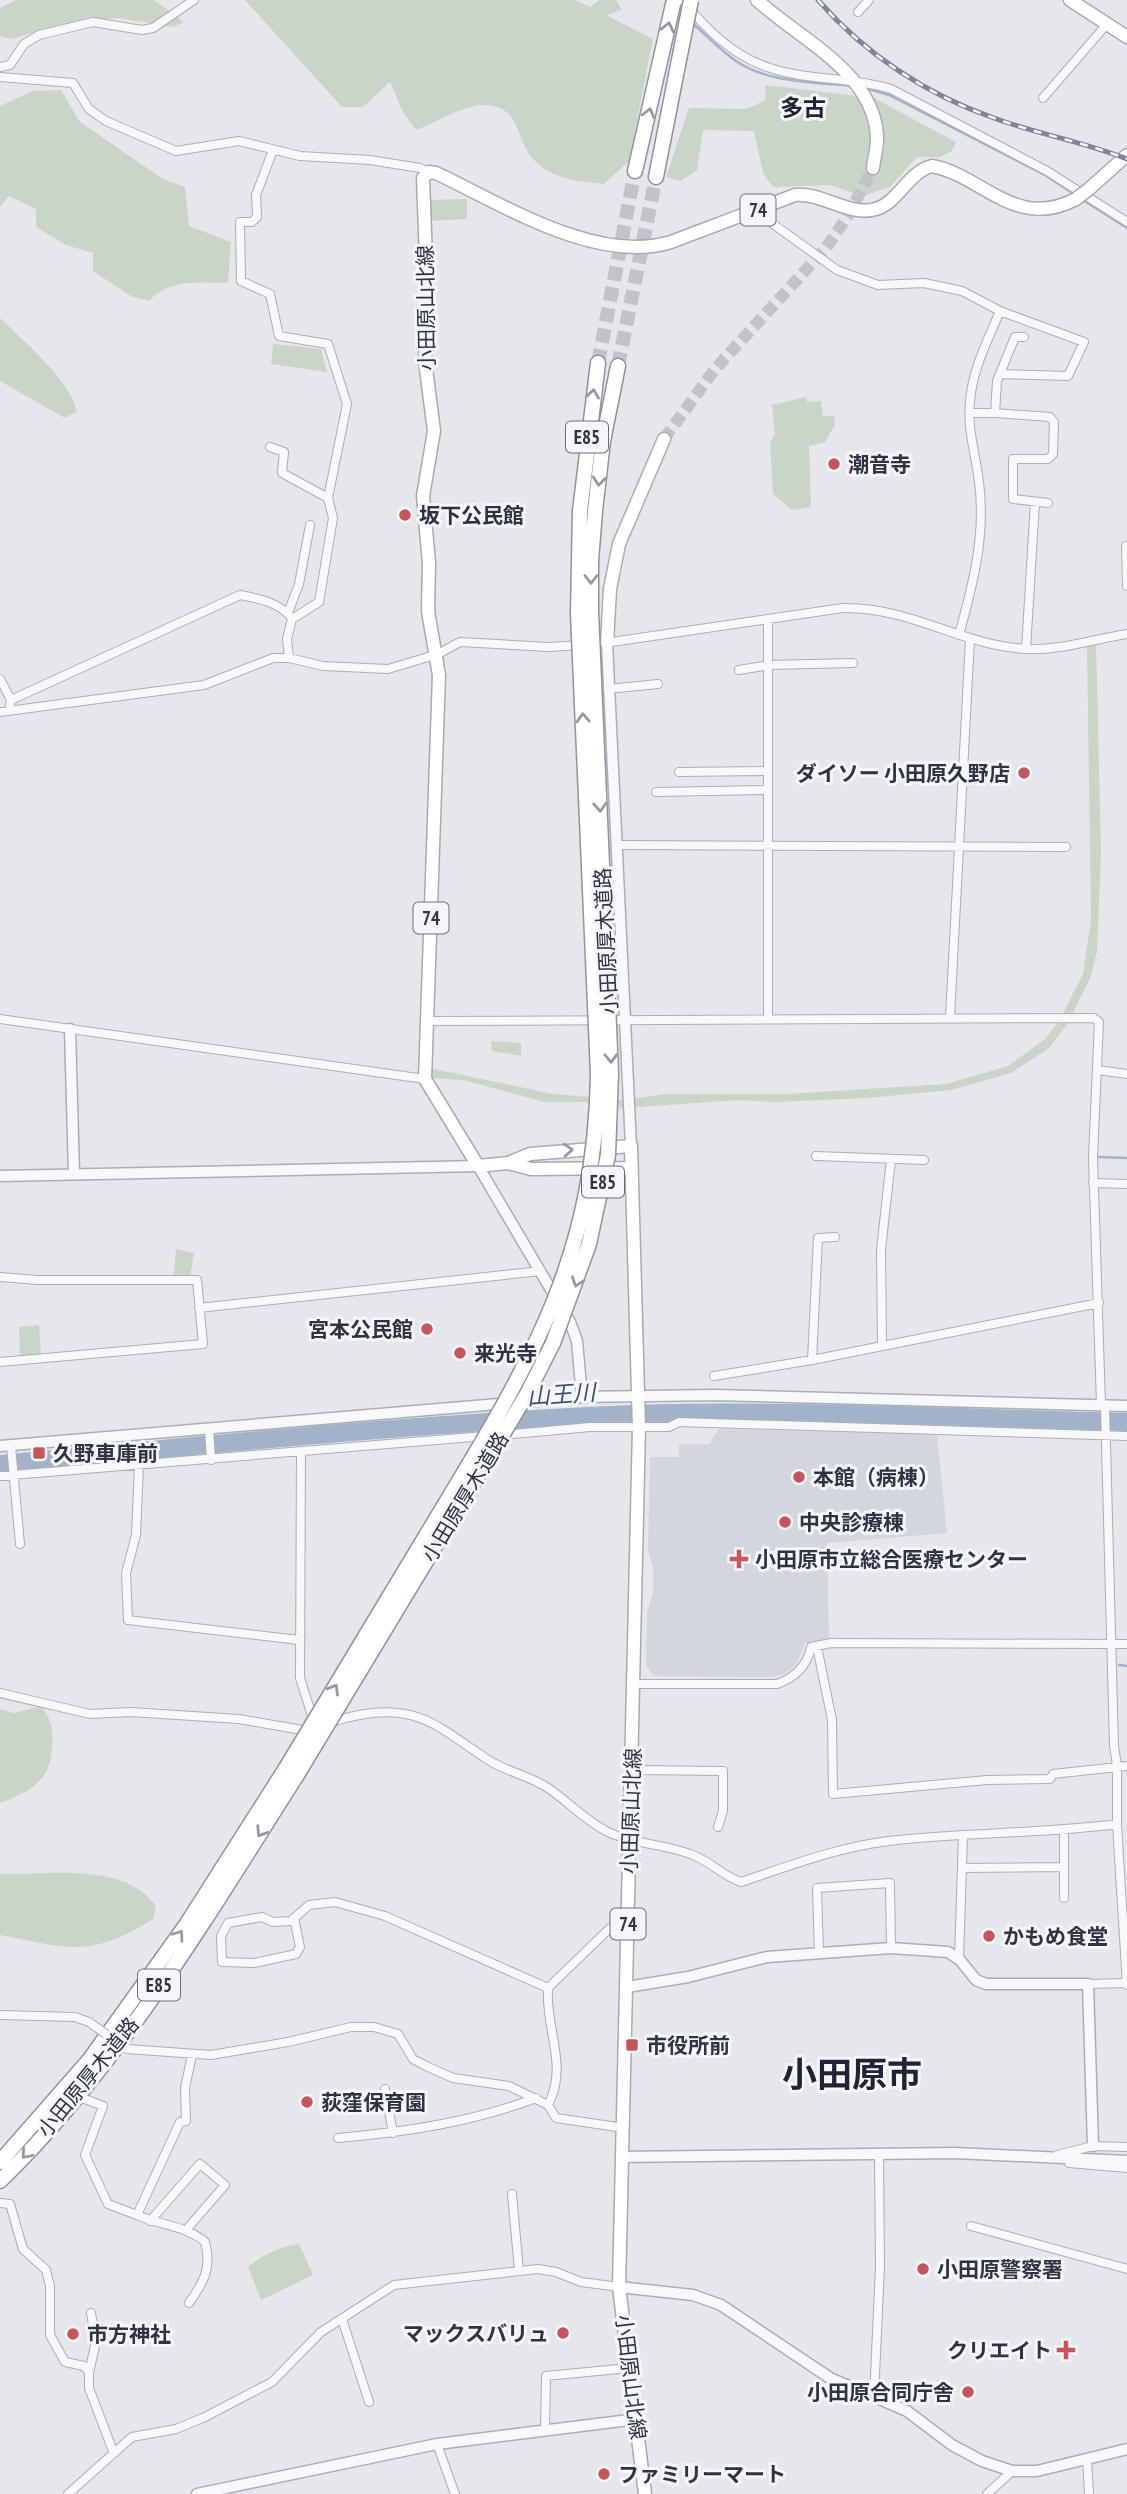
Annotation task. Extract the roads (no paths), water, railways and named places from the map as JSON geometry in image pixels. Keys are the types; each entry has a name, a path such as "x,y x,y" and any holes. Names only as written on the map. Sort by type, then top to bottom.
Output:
{"highway":[{"path":"635,171 674,0"},
{"path":"656,177 691,0"},
{"name":"小田原厚木道路","path":"0,2181 98,2070 198,1930 514,1390 562,1286 587,1198 596,1124 598,1074 578,613 580,511 598,363"},
{"name":"小田原厚木道路","path":"0,2162 90,2059 292,1771 527,1394 574,1292 600,1200 608,1155 611,1073 591,561 603,441 618,366"}],"main road":[{"path":"757,0 842,66 868,102 877,136 873,168"},
{"path":"1070,0 1127,37"},
{"name":"74","path":"429,172 568,233 612,248 651,249 795,195 806,194 858,210 873,210 890,200 920,170 932,166 1004,202 1059,207 1076,199 1127,155"},
{"name":"小田原山北線","path":"425,1079 438,654 428,611 429,563 423,496 434,431 425,345 427,286 423,178 429,172"},
{"path":"607,643 610,589 619,544 664,439"},
{"path":"425,1079 478,1166 508,1163 530,1154 631,1146"},
{"name":"小田原山北線","path":"631,1146 639,1428 620,2287 645,2494"},
{"path":"508,1163 531,1168 631,1168"}],"street":[{"path":"0,67 9,65 24,44 39,35 93,22 153,28 194,0"},
{"path":"682,0 728,47 750,60 789,73 871,83 891,89 1047,171 1127,222"},
{"path":"858,12 869,0"},
{"path":"1043,98 1107,24"},
{"path":"0,77 73,83 89,109 106,121 176,151 239,141 273,150 383,162 429,172"},
{"path":"273,150 256,195 257,217 252,222 240,222 241,281 270,294 279,336 328,344 346,404 328,498 333,518 319,602 290,616"},
{"path":"755,211 837,270 878,285 924,283 962,291 1000,311 1084,342 1068,376 1000,374"},
{"path":"959,635 978,566 980,541 980,484 970,412 977,365 1000,311"},
{"path":"995,413 1000,374 1015,337 1024,337"},
{"path":"970,412 1050,417 1054,422 1053,454 1048,459 1013,459 1013,499 1048,503"},
{"path":"270,447 284,452 282,473 328,498"},
{"path":"1027,649 1035,503"},
{"path":"289,658 290,616 312,539 310,525"},
{"path":"1126,546 1127,586"},
{"path":"4,711 12,700 240,595 257,598 290,616"},
{"path":"4,711 204,685 273,658 289,658 323,666 388,669 438,654 460,642 548,647 607,643 842,608 872,607 929,622 970,639 1027,649 1127,634"},
{"path":"768,620 768,1019"},
{"path":"950,1017 970,639"},
{"path":"607,643 631,1146"},
{"path":"739,670 769,665 853,663"},
{"path":"0,679 12,700"},
{"path":"608,690 658,684"},
{"path":"679,772 768,771"},
{"path":"656,792 768,790"},
{"path":"616,845 769,843 1066,847"},
{"path":"428,1021 950,1017 1094,1018 1099,1021 1093,1183 1104,1408 1113,1734 1117,1766 1117,1824 1123,1857 1126,1980 1088,1984 986,1984 976,1980 959,1959 937,1950 891,1948 767,1957 688,1977 627,1987"},
{"path":"0,1019 425,1079"},
{"path":"70,1030 74,1174"},
{"path":"1098,1070 1127,1074"},
{"path":"816,1156 924,1160"},
{"path":"882,1346 882,1241 891,1159"},
{"path":"0,1176 478,1166 574,1331 582,1397"},
{"path":"1093,1183 1127,1184"},
{"path":"812,1360 818,1238 835,1237"},
{"path":"199,1308 541,1271"},
{"path":"0,1277 38,1280 197,1280 203,1344 0,1362"},
{"path":"714,1376 812,1360 1099,1303"},
{"path":"20,1544 13,1475 6,1446 582,1397 639,1401 1104,1408 1127,1406"},
{"path":"0,1476 590,1427 669,1427 679,1422 1127,1436"},
{"path":"209,1428 211,1460"},
{"path":"301,1452 299,1551 303,1572 300,1678 317,1731"},
{"path":"139,1466 139,1516 126,1573 128,1620 299,1640"},
{"path":"634,1684 776,1684 795,1675 809,1656 811,1647 844,1643 1127,1644"},
{"path":"817,1647 832,1720 833,1794 987,1780 1050,1779 1054,1774 1127,1766"},
{"path":"0,1693 90,1714 130,1712 227,1718 294,1731 317,1731 348,1716 402,1711 463,1740 491,1761 545,1786 577,1814 609,1832 693,1854 726,1877 741,1882 853,1848 964,1835 1064,1831 1117,1824"},
{"path":"633,1770 723,1771 723,1811 718,1827"},
{"path":"1064,1831 1064,1898"},
{"path":"959,1959 964,1835"},
{"path":"962,1868 1064,1867"},
{"path":"819,1952 817,1888 890,1883 891,1948"},
{"path":"294,1918 300,1947 296,1954 254,1963 222,1962 221,1936 228,1923 262,1917 279,1922 294,1918 309,1905 335,1902 374,1912 548,1988"},
{"path":"548,2105 556,2091 558,2058 549,2018 548,1988 610,1928 628,1924"},
{"path":"1088,1984 1093,2146"},
{"path":"0,2015 75,2017 89,2022 127,2049 192,2055 288,2042 351,2027 374,2028 398,2034 413,2059 453,2078 509,2086 548,2105 554,2117 624,2128"},
{"path":"137,2215 180,2122 186,2121 185,2088 192,2055"},
{"path":"385,2089 393,2133"},
{"path":"338,2138 393,2133 495,2113 536,2098"},
{"path":"85,2099 103,2106 85,2155 93,2178 108,2204 150,2221 186,2230 205,2242 209,2263 204,2282 189,2303"},
{"path":"1054,2156 1093,2146 1127,2147"},
{"path":"622,2157 879,2154 1054,2156 1127,2161"},
{"path":"874,2396 880,2267 879,2154"},
{"path":"1054,2156 1070,2163 1127,2168"},
{"path":"150,2221 200,2164 225,2185 186,2230"},
{"path":"512,2194 519,2272"},
{"path":"0,2203 9,2204 23,2249 46,2270 50,2286 50,2335 57,2351 65,2362 84,2366 89,2372"},
{"path":"971,2226 1127,2269"},
{"path":"68,2494 113,2451 132,2437 176,2429 272,2382 308,2342 394,2285 546,2269 580,2282 692,2295 721,2305 809,2366 907,2411 966,2453 1012,2471 1058,2468 1127,2449"},
{"path":"91,2313 96,2342 89,2372 89,2388 113,2451"},
{"path":"342,2319 369,2402"},
{"path":"545,2430 546,2376 629,2368"},
{"path":"197,2494 437,2444 637,2419"},
{"path":"437,2444 455,2494"},
{"path":"1087,2460 1088,2494"},
{"path":"987,2494 1012,2471"}],"waterway":[{"path":"691,22 736,61 762,74 852,86"},
{"path":"865,88 889,95 1045,175 1074,194"},
{"path":"1083,200 1127,228"},
{"path":"1099,1157 1127,1158"},
{"name":"山王川","path":"0,1464 368,1431 588,1416 790,1413 1127,1422"},
{"path":"1119,1665 1127,1666"}],"tunnel":[{"path":"664,439 715,369 826,248 847,217 873,168"},
{"path":"598,363 635,171"},
{"path":"618,366 656,177"}],"railway":[{"path":"818,0 856,38 898,71 921,85 969,109 1010,124 1127,159"}],"place":[{"name":"潮音寺","path":"834,464"},
{"name":"坂下公民館","path":"405,515"},
{"name":"ダイソー 小田原久野店","path":"1024,773"},
{"name":"宮本公民館","path":"427,1329"},
{"name":"来光寺","path":"460,1353"},
{"name":"久野車庫前","path":"39,1453"},
{"name":"本館（病棟）","path":"799,1477"},
{"name":"中央診療棟","path":"785,1522"},
{"name":"小田原市立総合医療センター","path":"739,1559"},
{"name":"かもめ食堂","path":"989,1936"},
{"name":"市役所前","path":"632,2045"},
{"name":"荻窪保育園","path":"307,2102"},
{"name":"小田原警察署","path":"923,2269"},
{"name":"マックスバリュ","path":"563,2333"},
{"name":"市方神社","path":"73,2334"},
{"name":"クリエイト","path":"1066,2350"},
{"name":"小田原合同庁舎","path":"968,2392"},
{"name":"ファミリーマート","path":"604,2474"}],"district":[{"name":"多古","path":"803,107"},
{"name":"小田原市","path":"852,2074"}]}
